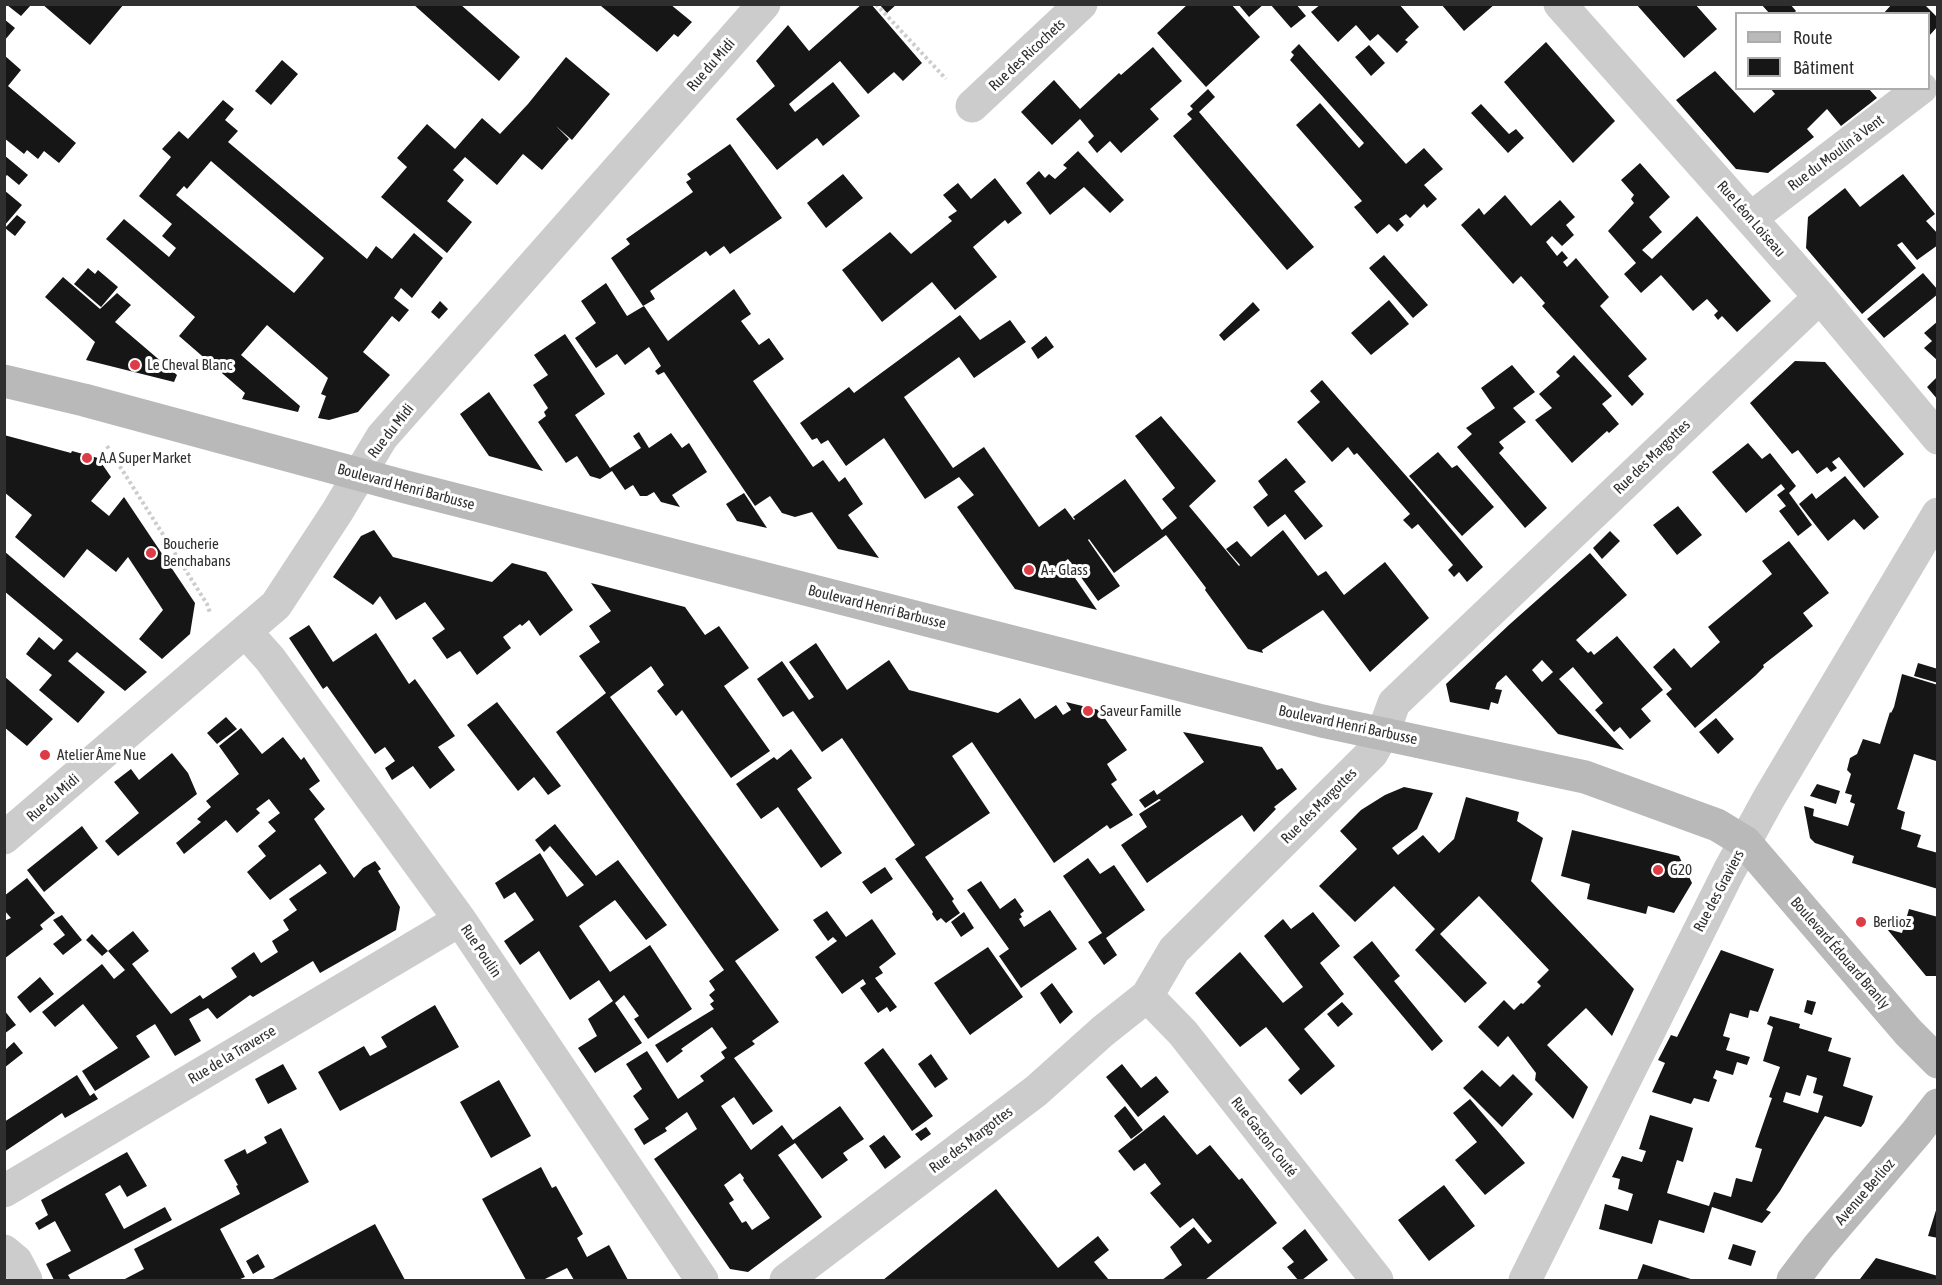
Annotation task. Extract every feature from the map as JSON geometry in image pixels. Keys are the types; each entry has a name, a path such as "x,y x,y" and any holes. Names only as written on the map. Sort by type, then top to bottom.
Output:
{"main road":[{"name":"Boulevard Henri Barbusse","path":"4,381 1322,721 1586,777 1718,825 1745,842"},
{"name":"Boulevard Édouard Branly","path":"1745,842 1908,1032 1938,1062"},
{"name":"Avenue Berlioz","path":"1793,1281 1818,1247 1938,1105"}],"street":[{"name":"Rue du Midi","path":"4,838 276,605 382,438 764,4"},
{"name":"Rue des Ricochets","path":"972,106 1082,4"},
{"name":"Rue Léon Loiseau","path":"1560,4 1820,297 1938,438"},
{"name":"Rue du Moulin à Vent","path":"1751,218 1918,90"},
{"name":"Rue des Margottes","path":"786,1281 1036,1091 1103,1031 1147,996 1174,950 1372,753 1383,734 1394,703 1820,297"},
{"name":"Rue des Graviers","path":"1525,1281 1685,956 1745,842 1938,514"},
{"name":"Rue Poulin","path":"246,632 270,659 459,920 702,1281"},
{"name":"Rue de la Traverse","path":"4,1191 459,920"},
{"name":"Rue Gaston Couté","path":"1147,996 1183,1033 1377,1281"},
{"path":"4,1251 16,1262 26,1281"}],"path":[{"path":"876,4 972,106"},
{"path":"84,400 102,438 207,604 213,620"}],"building":[{"path":"42,4 124,4 90,45"},
{"path":"413,4 460,4 520,57 499,81"},
{"path":"603,4 670,4 692,22 678,37 674,34 657,52 601,6"},
{"path":"862,4 871,4 922,63 903,81 894,72 868,94 840,61 789,104 795,112 833,82 860,116 823,146 817,138 777,170 736,119 775,86 756,61 788,25 809,51"},
{"path":"879,4 897,4 887,13"},
{"path":"1188,4 1231,4 1260,37 1206,87 1157,33"},
{"path":"1238,4 1264,4 1249,17"},
{"path":"1270,4 1296,4 1306,16 1291,28"},
{"path":"1321,4 1399,4 1419,27 1405,40 1408,42 1397,53 1378,34 1370,41 1356,25 1338,42 1311,12"},
{"path":"1441,4 1495,4 1464,31"},
{"path":"1636,4 1695,4 1717,29 1684,58"},
{"path":"1761,4 1790,4 1796,11 1795,12 1768,12"},
{"path":"1892,4 1924,4 1938,18 1938,26 1930,35 1930,12 1885,12"},
{"path":"7,5 31,5 21,16"},
{"path":"4,19 15,28 4,41"},
{"path":"1546,42 1615,121 1573,163 1504,82"},
{"path":"1299,44 1406,164 1424,148 1443,169 1424,185 1437,199 1427,208 1424,204 1410,218 1406,214 1399,219 1404,225 1397,232 1389,224 1377,234 1354,207 1362,201 1296,125 1320,103 1359,148 1364,143 1290,60 1294,55 1291,52"},
{"path":"1369,45 1385,63 1371,76 1355,57"},
{"path":"1153,47 1182,81 1150,109 1159,119 1121,153 1110,141 1097,153 1088,142 1094,136 1080,119 1052,145 1021,112 1054,80 1080,109 1119,73 1121,75"},
{"path":"4,55 21,70 8,86 76,143 59,163 44,151 38,159 27,150 24,154 4,138"},
{"path":"566,57 610,94 572,140 556,126 569,139 542,170 523,154 497,185 465,157 453,170 464,180 447,201 472,222 447,253 381,197 407,167 397,158 427,124 455,149 482,118 500,134"},
{"path":"282,60 298,74 271,105 255,91"},
{"path":"1715,71 1754,113 1775,94 1772,90 1870,90 1877,98 1841,126 1827,109 1807,129 1814,137 1768,173 1736,169 1676,100"},
{"path":"1208,89 1215,97 1199,112 1314,247 1287,270 1173,136 1192,119 1187,114 1193,109 1190,106"},
{"path":"223,100 234,109 225,120 238,131 228,142 367,259 376,246 392,259 414,233 443,258 412,298 401,288 394,298 409,310 399,322 392,316 363,352 390,375 358,412 329,420 318,418 326,396 321,394 328,378 267,325 241,355 300,406 298,412 242,399 245,393 179,336 195,317 106,239 124,219 169,257 176,248 162,236 172,224 139,196 171,157 162,149 179,131 188,139","holes":["211,161 324,258 294,293 176,195 184,186 187,189"]},
{"path":"1481,104 1509,134 1516,129 1524,138 1508,153 1471,113"},
{"path":"730,144 782,218 730,254 724,246 710,256 706,251 650,291 655,299 643,306 611,258 630,244 626,239 693,192 686,182 691,179 687,174"},
{"path":"1078,151 1124,200 1110,213 1084,187 1050,215 1026,183 1039,171 1045,178 1049,174 1055,179 1067,168 1063,165"},
{"path":"4,155 28,175 19,185 7,175 4,178"},
{"path":"1640,163 1670,197 1649,217 1662,232 1642,250 1652,259 1697,216 1771,301 1737,332 1722,316 1718,320 1714,315 1718,311 1707,299 1693,311 1661,275 1641,293 1624,274 1636,263 1608,231 1634,203 1631,199 1634,195 1621,180"},
{"path":"843,174 863,198 826,228 807,203"},
{"path":"1903,174 1935,214 1926,221 1938,234 1938,245 1917,260 1902,242 1897,245 1916,268 1862,314 1806,248 1808,217 1845,188 1860,207"},
{"path":"995,178 1022,213 1008,224 1005,220 973,247 997,277 955,310 932,282 882,322 842,270 890,232 911,254 952,221 948,217 957,211 943,195 958,183 971,199"},
{"path":"4,190 22,205 4,226"},
{"path":"1505,195 1531,226 1560,200 1575,217 1566,225 1574,235 1562,246 1552,236 1546,242 1557,256 1562,251 1568,258 1563,262 1567,267 1576,258 1609,297 1600,306 1647,359 1628,376 1644,394 1632,406 1542,306 1545,303 1521,276 1513,284 1461,225 1479,208 1484,215"},
{"path":"17,215 26,222 15,236 5,228"},
{"path":"1384,255 1428,305 1413,318 1369,268"},
{"path":"88,268 95,274 98,270 118,287 101,307 74,284"},
{"path":"1923,273 1938,290 1938,294 1884,338 1867,319"},
{"path":"63,277 100,309 117,293 131,305 115,322 177,375 174,382 86,360 95,342 45,297"},
{"path":"606,283 627,316 644,306 668,341 734,289 751,314 741,321 759,345 769,338 784,359 753,381 813,467 823,460 839,482 845,477 863,504 848,515 879,558 838,549 812,512 795,517 782,513 770,496 755,506 664,372 658,375 655,371 661,366 649,347 625,365 617,354 596,368 575,338 596,323 581,301"},
{"path":"1389,300 1409,324 1371,355 1351,333"},
{"path":"440,301 448,309 439,319 431,312"},
{"path":"1253,302 1260,310 1224,341 1219,335"},
{"path":"960,315 980,340 1010,320 1026,342 974,378 959,357 904,397 953,468 984,447 1039,527 1065,508 1074,520 1073,517 1125,479 1162,530 1177,518 1162,499 1175,488 1135,436 1161,416 1216,481 1189,506 1239,566 1226,549 1237,541 1251,557 1283,530 1318,576 1326,571 1344,595 1385,562 1429,618 1370,672 1323,610 1262,650 1263,653 1248,649 1166,535 1114,573 1089,539 1120,586 1098,601 1068,559 1064,562 1097,610 1015,589 957,507 974,495 959,477 925,499 884,438 846,466 828,440 821,444 817,438 812,440 800,423 849,387 854,393"},
{"path":"1938,321 1938,361 1924,348 1932,341 1924,333"},
{"path":"565,334 605,394 575,415 610,468 641,448 633,436 639,432 649,448 671,433 682,448 689,443 707,472 672,495 680,507 661,502 654,492 647,496 640,496 633,485 625,490 612,471 600,479 590,476 577,456 566,463 538,422 546,416 544,412 548,408 533,385 548,375 534,355"},
{"path":"1046,336 1054,347 1038,359 1031,348"},
{"path":"1574,355 1612,396 1602,404 1619,424 1609,433 1607,431 1572,463 1535,420 1552,408 1539,394 1560,376 1556,372"},
{"path":"1795,361 1825,362 1904,454 1864,488 1839,457 1832,462 1837,468 1831,472 1827,467 1817,474 1798,450 1792,454 1750,403"},
{"path":"1512,365 1535,392 1513,408 1526,422 1499,442 1504,448 1499,453 1547,508 1525,528 1457,447 1472,434 1466,428 1495,408 1481,388"},
{"path":"1938,376 1938,400 1927,387"},
{"path":"1322,380 1483,567 1467,582 1459,572 1454,577 1448,570 1453,565 1418,524 1412,529 1403,520 1410,514 1357,453 1354,455 1348,447 1332,462 1297,422 1320,402 1310,391"},
{"path":"489,392 543,471 489,456 460,414"},
{"path":"4,435 98,458 111,477 91,501 109,516 124,497 195,603 190,634 162,659 139,639 163,610 128,557 116,572 87,549 64,578 15,537 32,515 4,492"},
{"path":"1748,443 1762,459 1770,453 1796,486 1789,493 1812,525 1798,536 1779,511 1786,506 1777,495 1785,489 1781,484 1746,513 1712,472"},
{"path":"1438,452 1452,468 1457,465 1494,507 1462,536 1409,476"},
{"path":"1286,458 1306,482 1294,491 1323,526 1305,540 1285,514 1268,527 1253,507 1268,495 1258,481"},
{"path":"1845,476 1879,517 1864,530 1854,519 1828,541 1799,504 1812,493 1816,499"},
{"path":"744,493 767,528 737,521 726,504"},
{"path":"1678,506 1702,535 1677,555 1653,525"},
{"path":"374,530 393,557 492,582 512,563 546,572 573,610 540,636 529,620 522,626 520,624 503,637 511,648 477,675 460,651 447,659 432,638 445,629 425,602 396,620 380,596 373,605 333,577 361,536"},
{"path":"1610,531 1620,541 1602,559 1593,548"},
{"path":"1789,541 1829,593 1803,613 1813,626 1763,665 1764,667 1755,676 1695,728 1666,694 1672,689 1653,667 1674,648 1691,668 1720,642 1708,627 1772,574 1762,561"},
{"path":"4,551 147,672 125,691 77,652 68,661 105,692 78,723 39,690 52,675 26,654 39,637 54,650 63,640 4,591"},
{"path":"1590,553 1627,595 1576,640 1588,653 1591,651 1594,655 1617,636 1663,690 1641,709 1651,721 1630,739 1620,727 1614,732 1595,710 1603,703 1573,667 1559,679 1624,750 1558,734 1506,675 1497,683 1495,689 1502,690 1498,704 1491,702 1489,710 1450,702 1446,684","holes":["1542,660 1553,672 1542,682 1532,670"]},
{"path":"591,583 685,607 705,635 719,626 749,668 724,686 770,751 731,778 682,710 676,716 657,691 664,685 651,666 610,697 779,930 735,961 779,1022 752,1041 755,1044 734,1058 773,1111 753,1125 734,1097 721,1106 751,1150 782,1125 793,1140 840,1106 864,1139 843,1153 848,1160 822,1179 795,1143 778,1155 822,1217 748,1272 730,1269 654,1159 697,1129 687,1112 665,1128 667,1131 644,1145 634,1129 649,1119 633,1096 642,1089 626,1064 647,1051 678,1099 704,1081 700,1076 725,1058 721,1052 727,1048 712,1027 681,1049 683,1051 667,1063 655,1045 714,1009 710,1004 714,1001 709,995 715,990 709,981 724,970 556,732 606,693 579,656 600,642 589,626 611,611","holes":["740,1173 743,1180 770,1218 752,1230 746,1221 742,1223 729,1203 734,1200 724,1185"]},
{"path":"309,625 333,662 376,633 409,684 415,679 455,736 438,747 455,770 430,789 413,766 392,780 385,768 395,761 385,747 375,754 327,686 323,689 289,638"},
{"path":"816,643 847,690 889,660 909,690 998,713 1020,698 1035,719 1056,705 1063,715 1071,710 1066,702 1099,710 1127,750 1107,764 1117,780 1111,784 1133,815 1110,829 1107,825 1054,863 972,742 952,756 990,813 925,857 954,899 952,901 960,913 946,923 941,918 937,921 895,859 915,845 842,738 822,752 793,711 783,717 757,679 782,661 809,700 814,697 789,662"},
{"path":"1918,663 1938,669 1938,683 1914,676"},
{"path":"1902,674 1938,685 1936,761 1914,754 1897,809 1905,812 1901,829 1921,835 1917,847 1938,853 1938,889 1852,863 1854,856 1815,843 1810,838 1804,806 1814,809 1813,816 1848,826 1855,804 1850,802 1852,795 1845,793 1851,774 1847,770 1850,758 1857,754 1863,739 1880,744 1890,712 1894,707"},
{"path":"4,676 53,719 27,746 4,727"},
{"path":"497,702 561,786 548,795 534,777 518,791 467,725"},
{"path":"226,717 237,729 217,744 207,733"},
{"path":"1716,718 1734,739 1718,754 1699,732"},
{"path":"241,728 262,754 283,737 301,760 304,757 320,781 309,789 325,809 314,819 354,878 363,868 375,861 381,869 378,871 400,907 396,930 320,973 313,961 253,997 250,995 217,1019 208,1008 189,1019 201,1041 175,1056 155,1024 136,1036 150,1057 95,1091 82,1071 118,1048 83,1004 55,1027 42,1012 102,964 114,979 125,970 108,951 133,931 149,951 132,964 171,1014 200,995 203,999 237,977 231,968 254,952 261,963 278,952 272,941 289,930 283,920 297,910 289,899 327,873 320,864 270,900 247,872 266,856 258,846 276,831 268,822 280,813 269,799 256,809 260,813 237,833 226,820 184,854 176,843 201,822 197,819 211,807 206,801 239,774 219,746"},
{"path":"1183,732 1262,747 1277,770 1282,768 1297,789 1274,807 1276,809 1254,832 1242,815 1147,883 1121,845 1147,827 1139,814 1161,800 1145,808 1139,800 1154,790 1157,795 1204,762"},
{"path":"791,749 812,778 797,789 842,853 821,868 778,807 761,819 736,784 774,757 777,760"},
{"path":"172,753 188,773 197,794 118,856 105,841 139,813 114,782 131,769 139,780"},
{"path":"1817,784 1840,791 1836,804 1810,796"},
{"path":"1404,787 1433,793 1417,829 1392,848 1398,855 1423,835 1439,853 1454,839 1466,797 1519,812 1517,821 1543,838 1531,881 1634,989 1612,1036 1586,1008 1547,1045 1588,1087 1573,1119 1535,1080 1536,1073 1508,1036 1498,1047 1478,1027 1504,1000 1514,1010 1521,1003 1523,1004 1541,986 1537,982 1549,970 1479,896 1440,934 1487,983 1465,1003 1415,950 1435,929 1394,886 1355,922 1319,886 1357,849 1340,831 1361,810 1385,795"},
{"path":"555,824 596,876 618,860 667,925 646,940 615,900 579,926 610,972 650,945 692,1009 648,1039 634,1019 639,1016 624,995 615,1003 642,1043 595,1073 578,1048 597,1036 588,1019 613,1001 599,980 570,1000 539,951 520,965 504,941 534,920 515,892 504,899 495,883 540,853 567,897 584,885 550,846 544,852 535,840"},
{"path":"82,826 98,848 44,892 27,870"},
{"path":"1572,830 1679,856 1692,883 1674,913 1648,906 1646,914 1587,899 1590,884 1561,876"},
{"path":"1088,858 1100,874 1114,865 1145,910 1106,938 1117,955 1104,965 1088,942 1102,933 1063,876"},
{"path":"885,867 893,879 871,894 862,882"},
{"path":"27,878 55,913 40,925 43,929 4,959 4,921 11,918 4,910 4,896"},
{"path":"981,881 1000,909 1015,898 1024,911 1020,914 1022,917 1019,919 1024,927 1050,910 1077,949 1021,988 999,956 1009,949 967,890"},
{"path":"1909,909 1938,917 1938,976 1926,976 1887,929 1902,933"},
{"path":"827,911 846,937 872,919 896,954 879,967 883,973 875,978 897,1007 890,1012 887,1007 878,1013 860,988 866,984 863,979 842,994 815,957 837,941 833,937 828,941 813,920"},
{"path":"964,912 974,928 961,937 951,922"},
{"path":"1313,912 1340,946 1320,963 1344,994 1304,1029 1335,1066 1301,1095 1288,1080 1300,1069 1266,1027 1240,1047 1195,993 1240,952 1283,1003 1303,987 1264,936 1283,919 1291,929"},
{"path":"62,915 82,940 63,955 53,944 65,935 53,920"},
{"path":"92,934 108,951 102,956 86,940"},
{"path":"1372,941 1400,976 1394,981 1443,1041 1432,1051 1353,957"},
{"path":"988,947 1023,997 970,1035 934,983"},
{"path":"1721,950 1774,969 1758,1012 1750,1010 1748,1018 1730,1013 1723,1036 1730,1038 1726,1050 1750,1057 1747,1065 1737,1062 1733,1075 1716,1070 1713,1078 1717,1080 1709,1102 1694,1098 1691,1104 1652,1092 1665,1063 1658,1060 1671,1035 1677,1037"},
{"path":"40,977 54,994 30,1013 17,997"},
{"path":"1052,983 1073,1012 1060,1024 1040,993"},
{"path":"1807,1000 1816,1002 1812,1015 1804,1012"},
{"path":"1342,1002 1353,1014 1338,1027 1327,1014"},
{"path":"435,1005 459,1047 340,1111 318,1072 364,1046 370,1056 387,1047 381,1037"},
{"path":"4,1010 16,1025 4,1034"},
{"path":"1770,1016 1800,1024 1799,1028 1832,1038 1828,1051 1851,1058 1843,1086 1873,1096 1861,1127 1825,1116 1766,1210 1771,1212 1762,1223 1712,1207 1704,1233 1659,1220 1652,1244 1599,1229 1605,1204 1628,1211 1633,1194 1618,1189 1620,1179 1612,1177 1622,1156 1642,1162 1646,1151 1639,1149 1650,1115 1693,1128 1683,1162 1677,1160 1667,1193 1709,1206 1714,1192 1731,1197 1736,1178 1752,1182 1762,1149 1755,1147 1780,1067 1763,1061 1773,1027 1767,1024","holes":["1807,1075 1817,1078 1813,1093 1823,1096 1818,1113 1783,1102 1786,1092 1800,1096"]},
{"path":"14,1042 23,1053 4,1068 4,1051"},
{"path":"883,1048 933,1116 912,1131 864,1063"},
{"path":"931,1054 948,1079 935,1088 918,1064"},
{"path":"283,1064 297,1089 268,1104 255,1079"},
{"path":"1122,1064 1141,1088 1156,1076 1169,1092 1138,1117 1106,1077"},
{"path":"1482,1070 1500,1087 1513,1074 1533,1094 1502,1127 1463,1088"},
{"path":"77,1075 90,1096 94,1093 98,1099 65,1118 62,1113 4,1152 4,1122"},
{"path":"499,1080 531,1136 491,1158 460,1102"},
{"path":"1470,1099 1525,1163 1485,1195 1455,1160 1477,1142 1453,1113"},
{"path":"1125,1106 1143,1130 1131,1139 1114,1116"},
{"path":"1164,1115 1197,1155 1210,1145 1239,1180 1242,1178 1277,1223 1205,1280 1162,1280 1182,1265 1170,1247 1194,1227 1208,1244 1212,1241 1193,1218 1180,1228 1150,1193 1161,1184 1145,1163 1134,1171 1118,1151"},
{"path":"926,1127 931,1134 921,1141 915,1134"},
{"path":"281,1128 309,1182 220,1229 245,1277 238,1280 123,1280 144,1269 134,1249 240,1194 236,1186 238,1185 224,1160 245,1149 247,1154 267,1143 264,1137"},
{"path":"884,1135 901,1157 885,1169 869,1146"},
{"path":"127,1152 147,1186 127,1197 120,1185 105,1194 124,1229 165,1207 172,1220 68,1275 71,1280 54,1280 46,1264 71,1251 55,1221 39,1230 35,1223 48,1215 41,1200"},
{"path":"541,1167 552,1188 556,1186 583,1234 577,1238 587,1257 609,1245 628,1280 574,1280 567,1268 543,1280 526,1280 482,1199"},
{"path":"1444,1185 1475,1226 1429,1261 1398,1220"},
{"path":"996,1189 1058,1268 1098,1236 1109,1250 1094,1262 1109,1280 883,1280"},
{"path":"1938,1207 1938,1238 1928,1236"},
{"path":"375,1224 405,1280 271,1280"},
{"path":"1305,1229 1328,1260 1302,1280 1298,1280 1287,1267 1294,1262 1282,1248"},
{"path":"1733,1244 1756,1251 1751,1266 1728,1259"},
{"path":"258,1254 265,1267 253,1274 246,1261"},
{"path":"1876,1258 1938,1276 1938,1280 1860,1279"},
{"path":"1643,1264 1694,1280 1637,1280"}],"place":[{"name":"Le Cheval Blanc","path":"135,365"},
{"name":"A.A Super Market","path":"87,458"},
{"name":"Boucherie Benchabans","path":"151,553"},
{"name":"A+ Glass","path":"1029,570"},
{"name":"Saveur Famille","path":"1088,711"},
{"name":"Atelier Âme Nue","path":"45,755"},
{"name":"G20","path":"1658,870"},
{"name":"Berlioz","path":"1861,922"}]}
